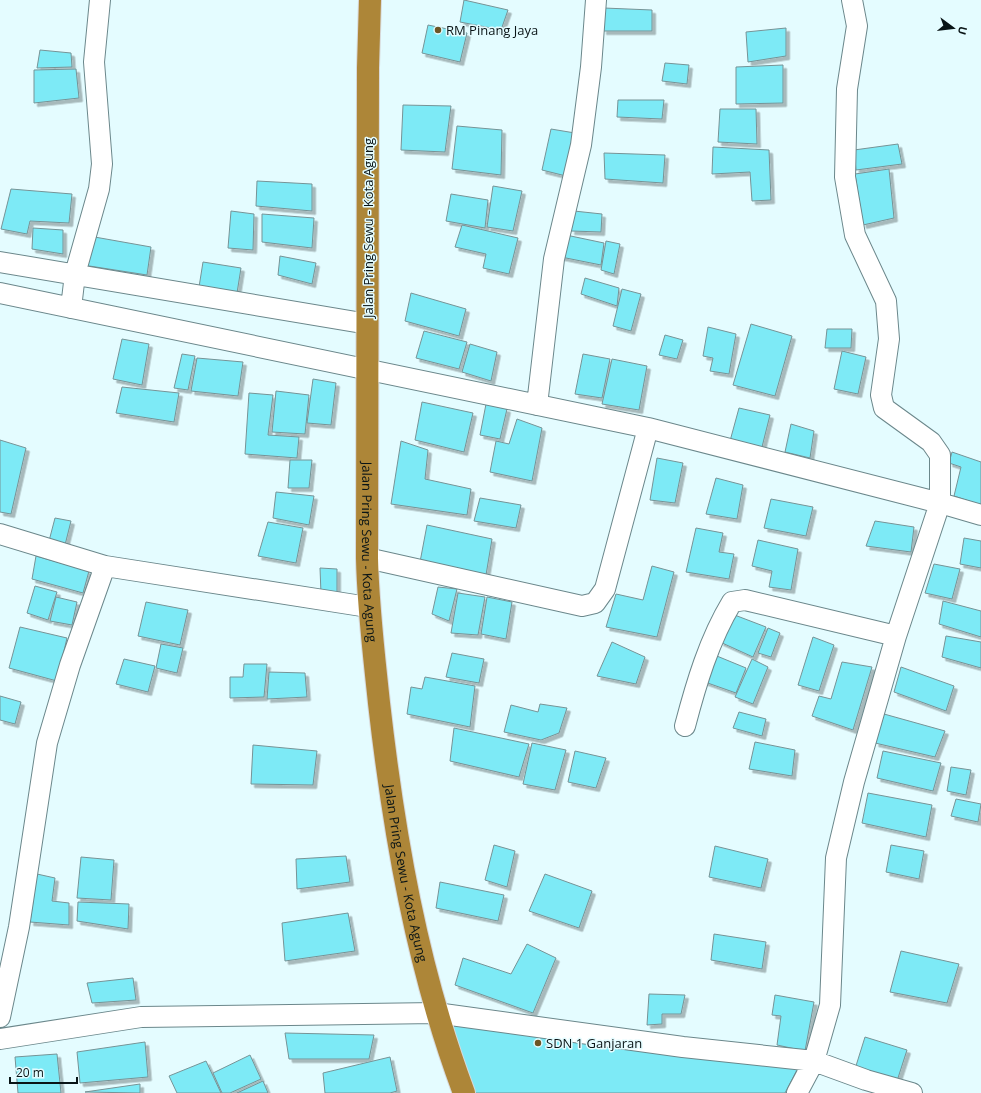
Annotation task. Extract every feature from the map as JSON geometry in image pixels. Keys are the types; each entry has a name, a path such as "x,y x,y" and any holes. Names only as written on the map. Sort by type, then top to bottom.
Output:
{"highway":[{"name":"Jalan Pring Sewu - Kota Agung","path":"370,0 368,68 368,607 387,770 401,863 436,1013 464,1093"}],"street":[{"path":"71,308 75,274 99,189 102,164 94,62 100,0"},
{"path":"537,405 554,259 581,145 591,67 596,0"},
{"path":"797,1093 814,1061 830,1005 836,858 854,782 896,636 940,503 940,455 931,442 884,408 881,395 889,339 886,301 855,235 845,177 847,89 857,26 852,0"},
{"path":"0,262 368,324"},
{"path":"0,293 648,428 940,503 981,515"},
{"path":"367,558 582,606 595,603 605,589 648,428"},
{"path":"0,534 105,566 368,607"},
{"path":"0,1017 19,927 47,743 72,658 105,566"},
{"path":"685,726 691,701 718,625 732,602 745,600 896,636"},
{"path":"0,1039 141,1017 436,1013 683,1047 814,1061 866,1080 912,1093"}],"building":[{"path":"464,0 508,10 501,30 460,22"},
{"path":"604,8 652,10 652,31 603,31"},
{"path":"428,25 467,33 460,62 422,53"},
{"path":"786,28 786,56 748,62 746,32"},
{"path":"40,50 71,53 72,67 37,68"},
{"path":"665,63 689,65 687,84 662,81"},
{"path":"783,65 783,103 736,104 736,67"},
{"path":"76,69 79,98 34,103 34,70"},
{"path":"618,100 664,100 662,119 617,117"},
{"path":"403,105 451,106 445,152 401,150"},
{"path":"720,109 756,109 757,144 718,142"},
{"path":"457,126 502,130 501,175 452,169"},
{"path":"551,129 575,133 566,176 542,170"},
{"path":"898,144 902,164 856,170 854,150"},
{"path":"713,147 769,150 771,200 752,201 750,172 712,174"},
{"path":"604,153 665,155 663,183 605,179"},
{"path":"889,169 894,218 863,225 855,174"},
{"path":"257,181 312,184 312,211 256,206"},
{"path":"493,186 522,191 513,231 487,227"},
{"path":"11,189 72,194 69,223 30,221 27,234 1,229"},
{"path":"451,194 488,200 485,228 446,221"},
{"path":"231,211 254,214 253,250 228,248"},
{"path":"574,211 602,214 601,232 571,231"},
{"path":"262,214 314,218 312,248 262,242"},
{"path":"462,225 518,238 509,274 483,268 486,254 455,247"},
{"path":"33,228 63,230 63,254 32,249"},
{"path":"566,235 604,243 601,265 561,257"},
{"path":"89,236 151,247 147,275 83,265"},
{"path":"606,241 620,244 614,274 601,270"},
{"path":"280,256 316,263 312,284 278,275"},
{"path":"203,262 241,268 237,293 199,287"},
{"path":"585,278 619,288 617,306 581,294"},
{"path":"622,289 641,294 631,331 613,326"},
{"path":"411,293 466,309 459,336 405,321"},
{"path":"751,324 792,336 775,396 733,385"},
{"path":"708,327 736,334 729,374 710,371 713,358 703,356"},
{"path":"827,329 852,329 851,348 825,348"},
{"path":"424,331 467,342 459,369 416,358"},
{"path":"665,335 683,340 677,359 659,355"},
{"path":"122,339 149,344 142,385 113,379"},
{"path":"470,344 497,352 491,381 462,372"},
{"path":"842,351 866,357 858,394 834,389"},
{"path":"182,354 195,356 188,390 174,388"},
{"path":"583,354 610,359 602,398 575,394"},
{"path":"197,358 243,362 238,396 191,391"},
{"path":"612,359 647,366 639,410 602,404"},
{"path":"313,379 336,383 331,425 307,423"},
{"path":"122,387 179,393 174,422 116,413"},
{"path":"276,391 309,395 305,434 272,432"},
{"path":"249,393 273,395 268,435 299,437 297,458 245,454"},
{"path":"422,402 473,413 464,452 415,440"},
{"path":"486,404 507,409 500,439 480,435"},
{"path":"739,408 770,415 762,447 730,441"},
{"path":"517,419 542,428 532,481 490,472 496,441 509,444"},
{"path":"791,424 814,431 810,458 785,452"},
{"path":"0,440 26,448 11,514 0,512"},
{"path":"401,441 428,450 425,479 471,489 467,515 391,504"},
{"path":"952,452 981,462 981,505 954,496 961,467 949,463"},
{"path":"657,458 683,463 675,503 650,500"},
{"path":"290,460 312,460 309,488 288,488"},
{"path":"716,478 743,485 737,519 706,514"},
{"path":"276,492 314,496 309,525 273,518"},
{"path":"480,498 521,505 516,528 474,521"},
{"path":"771,499 813,507 806,536 764,528"},
{"path":"55,518 71,521 65,545 49,541"},
{"path":"875,521 914,527 911,552 866,546"},
{"path":"268,522 303,528 296,563 258,556"},
{"path":"427,525 492,539 486,575 420,562"},
{"path":"696,528 723,533 719,552 734,554 729,579 686,572"},
{"path":"964,538 981,541 981,568 960,564"},
{"path":"758,540 798,549 791,590 769,587 772,571 752,566"},
{"path":"36,556 89,571 83,593 32,579"},
{"path":"934,564 960,569 952,599 925,593"},
{"path":"652,566 674,572 657,637 606,627 616,594 643,600"},
{"path":"320,568 337,569 337,593 321,594"},
{"path":"35,586 57,592 48,620 27,613"},
{"path":"438,587 457,589 449,621 432,614"},
{"path":"458,593 485,597 478,635 451,633"},
{"path":"56,597 77,602 72,625 50,621"},
{"path":"487,597 512,602 506,639 481,634"},
{"path":"943,601 981,611 981,637 939,624"},
{"path":"146,602 188,610 180,645 138,636"},
{"path":"732,614 766,627 753,657 720,642"},
{"path":"20,627 67,638 57,681 9,668"},
{"path":"768,628 780,633 771,657 758,653"},
{"path":"946,636 981,642 981,668 942,657"},
{"path":"813,637 834,645 819,691 798,685"},
{"path":"612,642 645,657 636,684 597,676"},
{"path":"161,644 183,648 177,673 156,668"},
{"path":"452,653 484,659 479,683 446,677"},
{"path":"712,654 746,668 736,693 702,681"},
{"path":"124,659 155,666 148,692 116,684"},
{"path":"752,659 768,667 753,704 735,697"},
{"path":"842,662 872,667 853,730 812,716 819,696 831,699"},
{"path":"244,664 267,664 264,697 230,698 230,677 243,677"},
{"path":"901,667 954,686 946,711 894,692"},
{"path":"269,672 305,673 307,697 267,699"},
{"path":"425,677 475,686 470,727 407,714 411,687 422,689"},
{"path":"0,696 21,702 15,724 0,720"},
{"path":"540,704 567,708 559,733 541,740 504,732 511,705 538,712"},
{"path":"739,712 766,719 762,736 733,728"},
{"path":"884,714 945,731 935,757 875,743"},
{"path":"454,728 529,744 519,777 450,761"},
{"path":"755,742 795,750 792,776 749,769"},
{"path":"532,743 566,750 555,790 523,784"},
{"path":"253,745 317,751 313,785 251,784"},
{"path":"575,751 606,758 596,788 568,782"},
{"path":"883,751 941,763 933,791 877,778"},
{"path":"951,767 971,770 966,795 947,791"},
{"path":"868,793 932,805 926,837 862,823"},
{"path":"956,799 981,804 978,822 951,816"},
{"path":"494,845 515,851 507,887 485,880"},
{"path":"891,845 924,851 919,879 886,872"},
{"path":"715,846 768,859 761,888 709,877"},
{"path":"346,856 350,882 297,889 296,859"},
{"path":"81,857 114,860 111,900 77,898"},
{"path":"37,874 55,878 52,901 69,903 69,925 30,922"},
{"path":"545,874 592,891 579,928 529,911"},
{"path":"440,882 504,895 498,921 436,908"},
{"path":"78,902 129,904 128,929 77,921"},
{"path":"348,913 355,951 285,961 282,923"},
{"path":"714,934 766,942 762,969 711,960"},
{"path":"527,944 556,958 533,1013 455,985 463,958 511,974"},
{"path":"901,951 959,964 947,1003 890,992"},
{"path":"133,978 136,1000 92,1003 87,983"},
{"path":"649,994 685,995 681,1014 662,1014 662,1024 647,1025"},
{"path":"775,995 814,1002 805,1051 777,1045 781,1016 772,1015"},
{"name":"SDN 1 Ganjaran","path":"446,1019 799,1066 785,1093 472,1093"},
{"path":"285,1033 374,1035 369,1059 289,1059"},
{"path":"865,1037 907,1050 897,1081 855,1069"},
{"path":"145,1042 148,1077 80,1083 77,1052"},
{"path":"57,1054 61,1093 18,1093 15,1057"},
{"path":"250,1055 261,1079 230,1093 222,1093 213,1073"},
{"path":"390,1057 397,1091 390,1093 325,1093 323,1073"},
{"path":"206,1061 221,1093 177,1093 169,1076"},
{"path":"263,1081 268,1093 237,1093"},
{"path":"140,1084 140,1093 85,1092"}],"place":[{"name":"RM Pinang Jaya","path":"438,30"},
{"name":"SDN 1 Ganjaran","path":"538,1043"}]}
